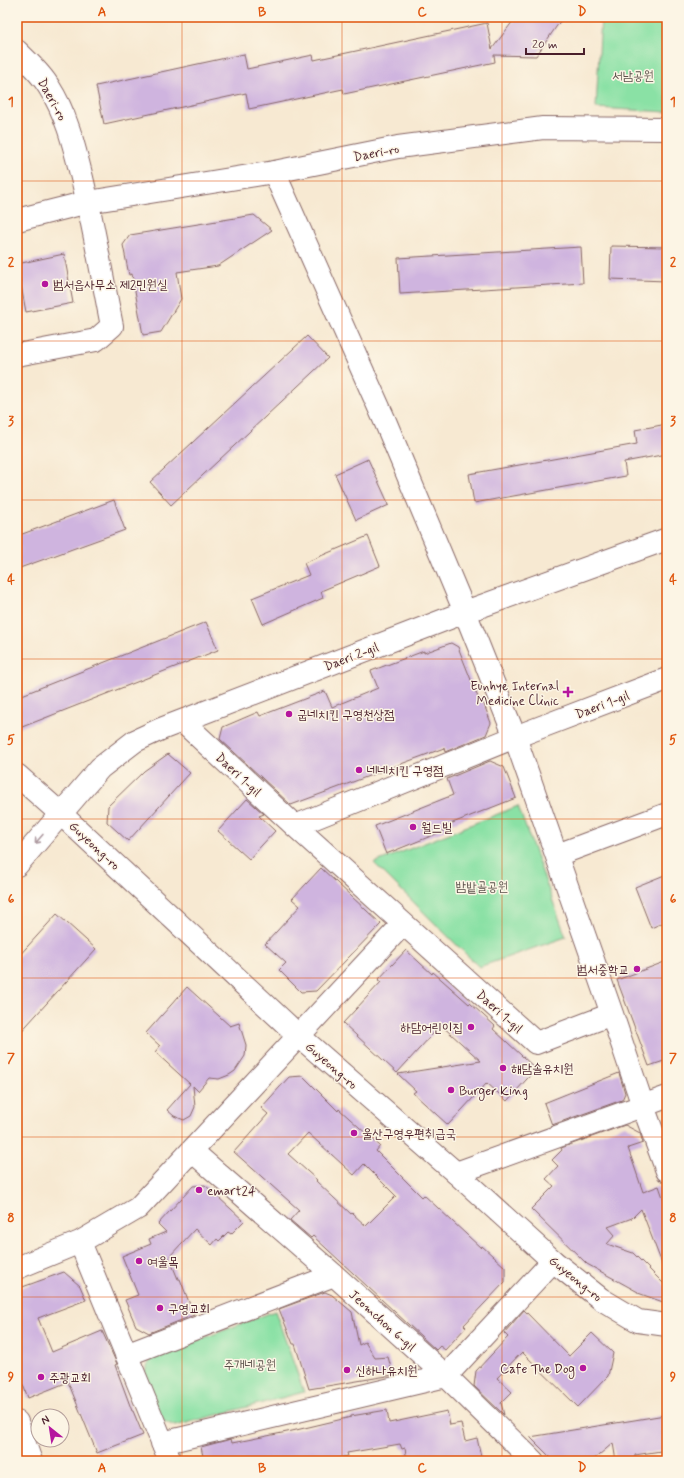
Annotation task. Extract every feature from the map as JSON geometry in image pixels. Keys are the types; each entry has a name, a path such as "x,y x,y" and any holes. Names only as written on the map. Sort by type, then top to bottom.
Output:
{"street":[{"name":"Daeri-ro","path":"17,51 35,68 49,86 62,109 71,134 88,202"},
{"name":"Daeri-ro","path":"17,220 88,202 274,172 398,147 542,128 667,129"},
{"path":"274,172 385,421 465,612 515,737 667,1171"},
{"path":"17,355 96,340 112,326 88,202"},
{"name":"Daeri 2-gil","path":"17,864 100,768 136,740 465,612 667,538"},
{"name":"Daeri 1-gil","path":"295,826 515,737 667,679"},
{"name":"Daeri 1-gil","path":"183,722 295,826 536,1043 612,1014"},
{"name":"Guyeong-ro","path":"17,775 61,814 299,1036 456,1173 553,1261 601,1299 638,1321 667,1325"},
{"path":"556,855 667,814"},
{"path":"17,1268 80,1242 138,1208 403,924"},
{"path":"456,1173 667,1097"},
{"name":"Jeomchon 6-gil","path":"192,1151 334,1274 446,1376 533,1461"},
{"path":"80,1242 166,1452 446,1376 553,1261"},
{"path":"126,1355 334,1274"},
{"path":"17,1422 31,1461"}],"green space":[{"name":"서남공원","path":"601,17 667,17 667,112 596,108"},
{"name":"밤밭골공원","path":"518,806 566,937 479,967 374,863"},
{"name":"주개네공원","path":"275,1311 304,1392 175,1426 159,1419 144,1373 151,1358"}],"building":[{"path":"516,17 563,17 536,56 494,55 495,62 344,94 343,89 249,109 246,93 104,124 96,86 244,54 247,69 313,55 314,60 487,23 492,49"},
{"path":"254,215 272,230 218,266 177,272 181,299 161,332 143,335 132,274 129,275 123,245 130,235"},
{"path":"611,246 667,247 667,281 610,279"},
{"path":"581,247 583,283 400,294 398,258"},
{"name":"범서읍사무소 제2민원실","path":"64,254 73,303 26,312 17,264"},
{"path":"307,336 328,358 171,505 150,482"},
{"path":"667,424 667,454 624,462 626,476 474,503 469,474 637,444 635,430"},
{"path":"368,459 389,505 356,520 335,474"},
{"path":"114,500 125,530 17,569 17,536"},
{"path":"368,536 380,566 321,591 323,598 263,624 252,598 309,575 304,563"},
{"path":"206,622 218,650 17,729 17,697"},
{"path":"451,643 458,647 479,700 482,699 491,723 486,735 445,752 444,748 291,805 220,739 223,727 258,712 260,716 325,691 332,707 378,688 371,671 424,651 424,653"},
{"path":"168,754 190,773 128,841 107,822 108,806 144,771"},
{"path":"490,761 504,767 516,798 450,824 451,828 386,854 375,826 453,795 447,779"},
{"path":"247,799 264,814 259,816 275,831 249,859 218,831"},
{"path":"321,868 381,924 316,991 301,992 279,970 286,963 265,944 300,906 292,899"},
{"path":"667,874 667,921 651,928 635,887"},
{"path":"57,914 96,949 17,1036 17,958"},
{"path":"406,950 432,974 433,972 469,1004 470,1003 495,1026 493,1029 536,1069 507,1101 487,1083 448,1125 413,1093 416,1091 398,1074 481,1061 441,1025 397,1073 343,1023 381,982 378,980"},
{"path":"667,961 667,1060 649,1066 617,980"},
{"path":"187,987 230,1026 239,1023 246,1045 245,1056 235,1071 219,1079 209,1078 198,1091 193,1086 195,1107 191,1116 184,1120 174,1116 167,1110 190,1084 155,1052 160,1046 146,1033"},
{"path":"619,1073 625,1093 622,1100 552,1125 544,1103"},
{"path":"303,1076 338,1111 339,1109 380,1146 376,1151 422,1197 424,1195 481,1248 482,1246 505,1267 505,1282 464,1325 466,1327 445,1350 440,1346 436,1350 313,1236 311,1238 290,1220 299,1210 234,1152 268,1114 261,1108 289,1077","holes":["308,1133 354,1175 364,1164 396,1196 366,1226 352,1213 351,1214 288,1154"]},
{"path":"625,1125 640,1133 643,1143 628,1148 643,1192 659,1186 667,1209 667,1274 641,1209 632,1218 608,1227 615,1235 607,1244 633,1253 667,1287 663,1302 638,1293 587,1264 531,1209 554,1186 546,1179 558,1166 552,1160 562,1150 561,1148"},
{"path":"205,1185 244,1221 231,1234 228,1232 219,1241 217,1239 212,1245 195,1229 169,1257 178,1279 180,1279 194,1315 149,1333 136,1326 125,1300 138,1295 122,1256 151,1244 149,1239 166,1232 158,1224 193,1186"},
{"path":"64,1272 80,1286 86,1300 38,1318 52,1352 102,1331 117,1364 115,1365 132,1411 143,1435 97,1453 68,1382 28,1398 17,1369 17,1289"},
{"path":"325,1292 332,1295 352,1312 359,1345 365,1342 375,1358 388,1357 393,1375 309,1389 295,1344 293,1344 279,1309"},
{"path":"524,1310 569,1356 592,1333 613,1353 608,1376 578,1407 522,1352 497,1378 512,1392 501,1403 504,1415 474,1386 476,1371 508,1337 504,1333"},
{"path":"387,1410 389,1423 447,1411 450,1425 461,1423 465,1441 477,1438 482,1461 407,1461 405,1448 402,1449 400,1444 347,1453 348,1456 325,1461 204,1461 201,1447 231,1439 232,1443 292,1431 351,1416"},
{"path":"665,1415 667,1426 667,1450 635,1455 635,1458 616,1461 613,1443 592,1461 554,1461 530,1437"}],"place":[{"name":"범서읍사무소 제2민원실","path":"45,284"},
{"name":"Eunhye Internal Medicine Clinic","path":"568,692"},
{"name":"굽네치킨 구영천상점","path":"289,714"},
{"name":"네네치킨 구영점","path":"359,770"},
{"name":"월드빌","path":"413,827"},
{"name":"범서중학교","path":"637,969"},
{"name":"하담어린이집","path":"471,1027"},
{"name":"해담솔유치원","path":"503,1068"},
{"name":"Burger King","path":"451,1090"},
{"name":"울산구영우편취급국","path":"354,1133"},
{"name":"emart24","path":"199,1190"},
{"name":"여울목","path":"139,1261"},
{"name":"구영교회","path":"160,1308"},
{"name":"Cafe The Dog","path":"583,1368"},
{"name":"신하나유치원","path":"347,1370"},
{"name":"주광교회","path":"41,1377"}]}
